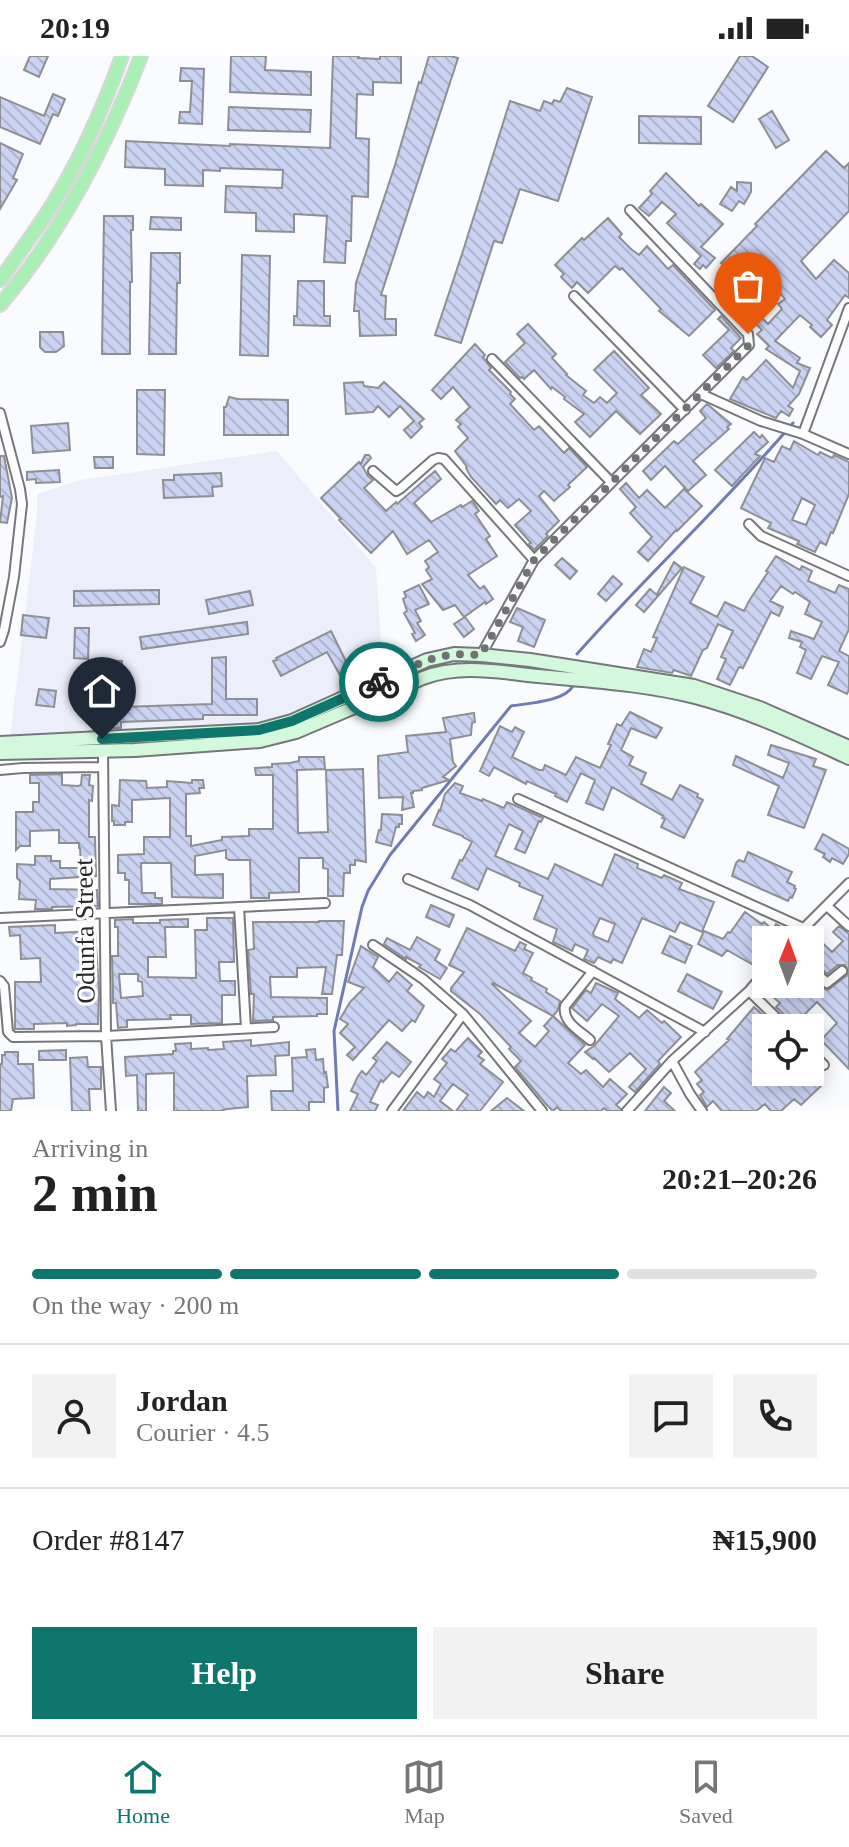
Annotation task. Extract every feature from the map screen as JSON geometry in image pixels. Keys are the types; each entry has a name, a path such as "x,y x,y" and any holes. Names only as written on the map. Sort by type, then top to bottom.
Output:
{"main road":[{"path":"0,280 51,207 81,150 122,56"},
{"path":"0,305 65,214 96,156 141,56"},
{"path":"0,743 259,730 292,721 427,660 454,654 530,660 694,686 760,708 849,747"},
{"path":"0,753 103,751 260,741 296,732 438,672 455,670 602,682 693,696 783,728 849,758"}],"street":[{"path":"481,655 534,560 749,345 748,334 630,210"},
{"path":"574,296 685,410"},
{"path":"800,433 849,308"},
{"path":"492,359 611,482"},
{"path":"701,394 761,421 800,433 849,454"},
{"path":"0,413 22,504 14,577 0,642"},
{"path":"373,471 396,491 433,460 444,459 534,560"},
{"path":"749,524 761,536 849,576"},
{"path":"0,577 13,580 14,577"},
{"name":"Odunfa Street","path":"103,751 106,1036 111,1111"},
{"path":"0,770 103,767"},
{"path":"518,799 799,926"},
{"path":"408,879 470,905 705,1032"},
{"path":"805,926 849,883"},
{"path":"0,918 325,903"},
{"path":"827,906 849,926"},
{"path":"239,907 246,1028"},
{"path":"373,945 423,979 463,1014 542,1111"},
{"path":"590,1040 565,1018 563,1012 593,971"},
{"path":"824,980 827,983 842,971"},
{"path":"0,981 4,986 8,1032 13,1037 106,1036 274,1027"},
{"path":"627,1111 672,1061 752,987"},
{"path":"749,991 773,1014"},
{"path":"392,1111 463,1014"},
{"path":"672,1061 702,1111"}],"shaded area":[{"path":"277,451 376,568 384,686 299,728 248,736 139,743 9,746 37,494 81,480"}],"building":[{"path":"30,56 48,56 39,77 24,70"},
{"path":"231,56 266,56 265,70 311,72 311,95 230,92"},
{"path":"333,56 380,59 380,56 401,56 401,83 373,82 373,95 357,94 356,138 369,139 368,197 352,196 351,241 346,241 345,263 324,262 327,216 294,214 294,232 256,231 256,213 225,212 226,186 282,188 283,170 203,170 203,186 165,185 165,169 125,167 126,141 330,148"},
{"path":"429,56 458,58 381,295 386,296 385,319 396,319 396,335 360,336 359,311 354,311 356,283"},
{"path":"740,56 752,56 768,67 733,122 708,106"},
{"path":"181,68 204,69 202,124 179,123 180,112 190,112 192,81 180,81"},
{"path":"567,88 592,97 558,201 520,189 502,243 494,241 461,343 435,335 510,101 540,111 544,101 552,104 554,100 560,102"},
{"path":"53,94 65,99 58,116 53,114 40,144 0,127 0,97 44,116"},
{"path":"229,107 311,110 310,132 228,130"},
{"path":"772,111 789,140 776,148 759,119"},
{"path":"639,116 701,117 701,144 639,143"},
{"path":"0,143 23,154 13,178 17,180 0,209"},
{"path":"826,151 844,168 849,163 849,211 801,261 816,279 834,260 849,273 849,298 845,295 827,320 832,325 821,337 800,315 775,341 800,358 797,363 810,368 799,394 788,406 793,409 789,416 781,411 776,418 730,399 743,377 747,380 766,360 793,388 800,371 766,349 769,346 757,334 762,330 746,314 752,308 768,324 782,309 778,304 785,299 772,283 757,298 721,263"},
{"path":"666,173 699,206 701,204 723,224 701,247 715,258 706,268 703,265 700,269 694,264 701,256 667,223 676,214 662,202 649,216 639,208"},
{"path":"737,182 751,183 751,192 744,204 739,201 732,211 720,204 731,187 737,191"},
{"path":"104,216 133,216 130,354 102,354"},
{"path":"151,217 181,218 181,230 150,229"},
{"path":"608,218 622,234 619,237 631,249 639,255 647,246 668,269 673,265 715,310 689,336 659,311 661,309 622,268 620,270 615,266 588,293 577,282 572,288 561,277 564,274 555,265"},
{"path":"151,253 180,253 176,354 149,354"},
{"path":"242,255 270,256 268,356 240,355"},
{"path":"298,281 324,281 324,316 330,316 330,326 294,325"},
{"path":"721,316 741,338 731,348 734,351 716,368 703,355 729,330 718,319"},
{"path":"528,324 556,354 552,358 566,375 586,391 583,395 594,403 600,397 607,403 617,393 594,370 614,351 649,388 641,395 661,414 640,434 616,411 590,437 575,422 584,414 565,397 551,389 534,370 524,379 520,378 505,362 525,343 517,334"},
{"path":"40,332 63,332 64,346 56,352 45,352 40,347"},
{"path":"475,344 485,355 483,357 491,368 489,370 511,392 515,399 510,404 534,430 539,426 564,453 569,448 587,467 554,501 544,491 539,496 559,521 534,550 515,525 531,511 519,499 508,508 500,500 496,504 471,477 455,451 468,438 456,420 470,407 453,387 441,399 432,390"},
{"path":"363,382 364,386 378,388 384,382 424,419 419,423 422,427 411,438 404,430 414,421 400,406 389,417 378,406 373,412 346,414 344,383"},
{"path":"137,390 165,390 164,455 137,454"},
{"path":"229,397 288,400 288,435 224,435 224,407"},
{"path":"707,404 731,424 693,461 706,475 688,491 665,466 651,480 643,471 674,441 678,444 706,418 700,411"},
{"path":"68,423 70,450 33,453 31,426"},
{"path":"754,432 768,442 755,454 760,456 732,486 715,470"},
{"path":"794,441 818,455 820,452 832,458 834,455 849,462 849,494 826,545 820,542 815,552 797,544 799,541 768,528 771,523 741,508 765,458 774,462 782,446 790,450","holes":["802,498 815,505 806,525 792,520"]},
{"path":"365,455 371,458 363,467 373,480 364,488 386,511 435,471 441,479 414,503 431,522 461,505 473,502 479,511 475,514 490,536 486,539 497,556 468,575 480,589 484,586 493,599 464,617 455,605 443,610 422,584 432,579 425,561 438,552 429,540 407,554 393,531 371,553 339,520 321,498 359,462 361,464"},
{"path":"0,456 4,456 12,498 7,523 0,522 3,496 0,497"},
{"path":"94,457 113,457 113,468 95,468"},
{"path":"59,470 60,482 36,483 36,479 27,480 27,472"},
{"path":"221,473 222,486 212,487 213,496 164,498 163,480 174,480 174,475"},
{"path":"626,483 639,498 647,490 665,508 684,489 702,506 648,561 638,552 652,537 630,513 636,507 620,489"},
{"path":"776,556 800,570 802,566 812,571 808,581 835,593 839,585 849,589 849,629 839,651 849,656 847,694 828,685 839,662 822,656 811,679 797,673 806,650 800,647 802,642 789,638 791,631 814,639 822,622 805,614 810,602 781,586 770,601 783,607 779,616 771,612 743,668 739,667 730,685 717,679 726,659 721,657 733,631 718,624 691,676 674,670 672,673 637,667 644,649 651,652 657,638 653,637 684,567 704,577 690,603 717,617 725,602 744,611"},
{"path":"562,558 577,571 570,579 555,565"},
{"path":"674,562 682,568 659,595 657,594"},
{"path":"613,576 622,584 606,601 598,594"},
{"path":"419,585 429,604 415,610 421,621 417,623 425,635 416,641 404,613 407,611 403,599 406,597 404,592"},
{"path":"650,589 658,596 644,612 636,605"},
{"path":"159,590 159,604 74,606 74,591"},
{"path":"250,591 253,605 209,614 206,600"},
{"path":"517,608 545,620 534,647 518,641 523,627 510,622"},
{"path":"23,615 49,618 46,638 21,635"},
{"path":"465,617 474,629 464,637 454,624"},
{"path":"247,622 248,634 142,649 140,637"},
{"path":"75,628 89,628 88,659 74,658"},
{"path":"331,631 356,682 346,686 327,652 281,676 273,661 276,658"},
{"path":"226,657 226,699 257,699 257,715 203,715 203,719 121,722 121,728 109,728 109,661 122,661 121,707 212,704 212,658"},
{"path":"39,689 56,691 54,707 36,705"},
{"path":"630,712 662,728 656,738 631,728 621,750 633,757 629,765 646,773 641,784 672,800 680,785 703,800 684,838 661,827 665,819 663,816 612,787 603,810 586,803 595,780 581,773 567,802 556,794 527,781 526,784 494,767 489,776 480,771 500,726 512,732 515,727 524,732 512,757 539,770 543,770 545,765 566,775 576,757 600,768 617,724 621,726"},
{"path":"474,713 471,735 450,739 456,766 443,777 449,780 413,791 414,807 402,810 403,797 379,798 378,756 408,752 406,736 446,732 443,718"},
{"path":"771,745 816,759 813,766 826,770 804,828 768,815 779,786 733,765 736,756 783,778 789,763 768,755"},
{"path":"299,757 324,757 325,769 297,770 298,833 328,832 326,770 363,769 366,862 355,860 355,865 350,865 350,873 344,873 343,896 328,896 328,869 323,868 323,858 299,858 299,892 269,893 269,898 251,898 250,860 229,860 226,850 195,856 195,875 223,874 223,898 172,897 171,863 141,863 142,893 155,893 155,898 162,898 162,904 129,904 129,880 125,880 125,873 118,873 118,855 144,854 144,837 170,837 170,798 132,800 132,822 114,825 112,805 119,806 120,780 146,781 147,788 167,787 167,781 192,783 192,780 203,780 204,788 199,788 200,793 186,794 186,836 191,836 191,846 222,840 222,837 249,836 249,829 273,829 273,775 256,775 255,768 299,761"},
{"path":"62,774 62,785 78,786 81,785 82,775 90,775 89,785 93,786 92,801 89,800 89,837 95,837 96,876 50,879 50,889 97,890 98,906 35,909 36,900 19,899 17,864 35,865 35,856 51,856 51,861 60,861 60,868 81,868 80,848 79,843 59,843 59,830 30,831 30,846 20,846 16,850 16,812 33,812 33,802 39,802 39,783 30,783 30,775"},
{"path":"455,783 463,786 460,793 504,808 507,802 543,818 525,853 515,849 523,831 509,824 495,856 548,879 555,864 602,886 615,854 638,864 637,868 682,883 679,889 714,902 702,932 680,922 675,932 642,918 622,963 613,959 611,963 598,957 594,963 584,959 588,950 575,944 572,951 553,942 557,929 534,919 543,896 487,868 478,890 452,878 472,842 433,825 445,794","holes":["600,918 615,924 608,942 594,936"]},
{"path":"382,814 402,815 402,824 396,827 391,846 376,842"},
{"path":"823,834 849,849 843,864 832,858 830,862 823,857 825,854 815,849"},
{"path":"748,852 792,872 787,882 796,889 792,898 788,901 732,876 736,863 739,860 744,862"},
{"path":"431,905 454,915 449,927 426,917"},
{"path":"745,912 768,926 752,926 752,964 727,950 722,956 698,944 704,931 723,939"},
{"path":"207,918 233,918 234,962 219,962 220,981 235,981 235,995 222,995 222,1023 191,1024 191,1015 170,1015 171,1019 127,1020 127,1027 118,1028 116,1003 113,1003 112,956 118,956 118,927 115,927 115,920 160,923 160,920 188,919 188,927 165,927 166,957 148,957 148,977 196,978 195,930 207,930","holes":["119,974 138,974 143,996 121,998"]},
{"path":"344,921 342,955 337,955 332,994 322,994 326,967 297,968 297,977 270,977 271,997 327,998 327,1014 253,1021 254,994 251,994 248,950 254,949 253,922"},
{"path":"55,925 55,933 95,931 98,1024 34,1024 34,1029 15,1029 15,982 41,982 40,958 21,959 20,935 10,936 9,927"},
{"path":"839,926 849,934 849,971 845,965 838,965 827,974 824,971 824,945 832,952 843,941 833,932"},
{"path":"467,928 515,951 520,942 526,945 524,949 533,953 523,973 560,1001 553,1016 585,1045 568,1063 581,1074 586,1070 603,1087 610,1079 627,1094 616,1105 620,1111 604,1108 601,1111 561,1111 557,1107 553,1111 515,1067 521,1061 509,1049 511,1047 480,1014 451,991 464,972 449,965","holes":["492,984 553,1016 544,1026 549,1031 535,1047 519,1033 531,1021"]},
{"path":"670,936 692,946 685,963 662,953"},
{"path":"417,937 440,950 435,960 447,968 440,979 384,944 387,938 410,950"},
{"path":"361,946 378,957 373,967 389,982 397,972 412,985 407,991 424,1006 415,1022 412,1020 402,1031 389,1020 353,1060 347,1055 355,1047 340,1033 348,1024 340,1019 350,1002 364,988 348,982"},
{"path":"849,971 849,1069 824,1043 824,1037 837,1023 817,1002 805,1014 784,1014 776,1007 780,1003 774,998 824,998 824,989 828,990"},
{"path":"687,974 722,992 713,1009 678,991"},
{"path":"596,983 618,993 615,999 639,1018 647,1010 681,1037 635,1092 629,1087 646,1069 630,1053 609,1072 585,1052 595,1045 619,1016 602,1004 587,1021 572,1008 586,990 591,993"},
{"path":"754,1007 762,1014 752,1014 752,1086 821,1086 801,1105 794,1099 781,1111 771,1111 765,1104 756,1111 722,1111 713,1101 707,1107 700,1095 704,1092 697,1084 702,1080 695,1072"},
{"path":"468,1038 482,1052 478,1056 484,1060 480,1064 503,1082 480,1111 456,1111 468,1095 453,1084 440,1101 453,1111 403,1111 417,1092 424,1098 428,1092 434,1097 441,1084 434,1079 447,1063 442,1059 451,1049 455,1052"},
{"path":"251,1040 251,1046 289,1042 289,1055 275,1056 276,1075 247,1076 248,1107 220,1111 174,1111 174,1073 146,1074 146,1111 138,1111 137,1075 126,1076 125,1057 173,1054 175,1044 191,1043 191,1049 208,1050 224,1049 223,1042"},
{"path":"387,1042 411,1062 399,1077 392,1072 383,1082 381,1080 370,1102 378,1105 375,1111 350,1111 358,1094 351,1091 358,1076 362,1071 366,1075 377,1061 373,1058"},
{"path":"315,1049 316,1060 323,1059 326,1072 328,1087 324,1088 324,1102 309,1102 309,1111 272,1111 271,1091 293,1091 292,1058 307,1057 306,1050"},
{"path":"66,1050 66,1060 39,1060 39,1051"},
{"path":"5,1052 18,1052 18,1064 33,1064 34,1098 13,1099 11,1111 0,1111 0,1064"},
{"path":"87,1057 88,1067 101,1067 101,1089 89,1089 90,1111 72,1111 70,1058"},
{"path":"664,1087 671,1093 664,1101 675,1111 645,1111"},
{"path":"507,1098 524,1111 491,1111"}],"waterway":[{"path":"577,654 793,423"},
{"path":"338,1111 334,1031 368,891 390,855 511,706 554,699 573,686"}],"way so far":[{"path":"379,682 427,660 454,654 481,655 534,560 749,345 748,334"}],"route":[{"path":"102,739 259,730 292,721 379,682"}]}
